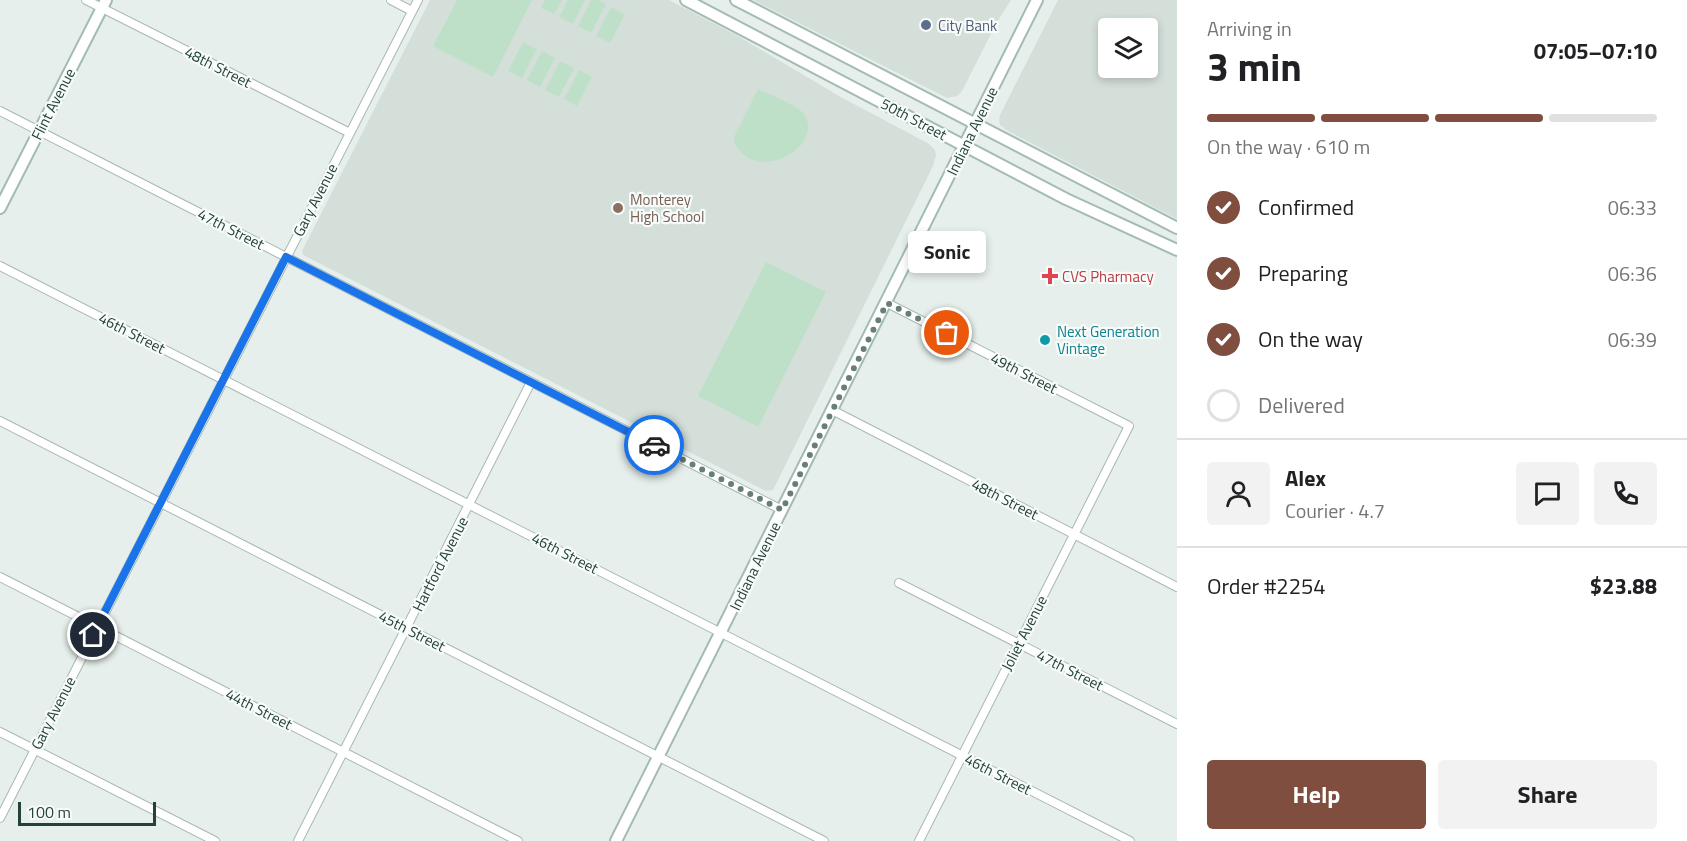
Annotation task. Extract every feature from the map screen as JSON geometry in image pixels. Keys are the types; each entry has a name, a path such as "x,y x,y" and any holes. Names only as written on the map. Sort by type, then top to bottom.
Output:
{"main road":[{"name":"50th Street","path":"686,0 1066,199 1177,250"},
{"name":"50th Street","path":"735,0 1177,228"},
{"name":"Indiana Avenue","path":"616,841 1037,0"},
{"name":"Flint Avenue","path":"0,208 104,4"}],"street":[{"name":"48th Street","path":"86,0 104,4 350,133"},
{"path":"391,0 412,11"},
{"name":"Gary Avenue","path":"0,818 418,0"},
{"name":"47th Street","path":"0,111 782,510"},
{"name":"46th Street","path":"0,266 1130,841"},
{"name":"49th Street","path":"887,303 1129,426"},
{"name":"Hartford Avenue","path":"298,841 531,382"},
{"name":"48th Street","path":"832,411 1177,587"},
{"name":"45th Street","path":"0,421 824,841"},
{"name":"Joliet Avenue","path":"919,841 1129,426"},
{"name":"44th Street","path":"0,577 518,841"},
{"name":"47th Street","path":"899,583 1177,724"},
{"path":"0,732 215,841"}],"shaded area":[{"name":"Monterey High School","path":"430,0 669,0 738,36 839,96 929,144 935,150 933,166 773,490 766,491 303,255 302,251"},
{"path":"753,0 1011,0 997,22 962,91 957,96 947,98"},
{"path":"1058,0 1177,0 1177,219 1008,131 1000,125 999,120"}],"green space":[{"path":"457,0 532,0 493,77 433,46"},
{"path":"545,0 562,0 554,14 541,8"},
{"path":"568,0 585,0 573,24 559,17"},
{"path":"591,0 598,0 606,4 591,33 578,26"},
{"path":"611,7 625,14 610,43 596,36"},
{"path":"523,42 537,49 522,78 508,71"},
{"path":"542,51 555,58 540,87 527,80"},
{"path":"560,61 574,68 559,97 545,90"},
{"path":"579,70 592,77 577,106 564,99"},
{"path":"758,89 800,110 808,126 806,138 797,149 784,157 770,161 755,161 742,154 733,139"},
{"path":"766,262 826,292 758,427 698,396"}],"way so far":[{"path":"654,445 782,510 887,303 947,333"}],"place":[{"name":"City Bank","path":"926,25"},
{"name":"Monterey High School","path":"618,208"},
{"name":"CVS Pharmacy","path":"1050,276"},
{"name":"Sonic","path":"947,333"},
{"name":"Next Generation Vintage","path":"1045,340"}],"route":[{"path":"93,635 286,257 654,445"}]}
